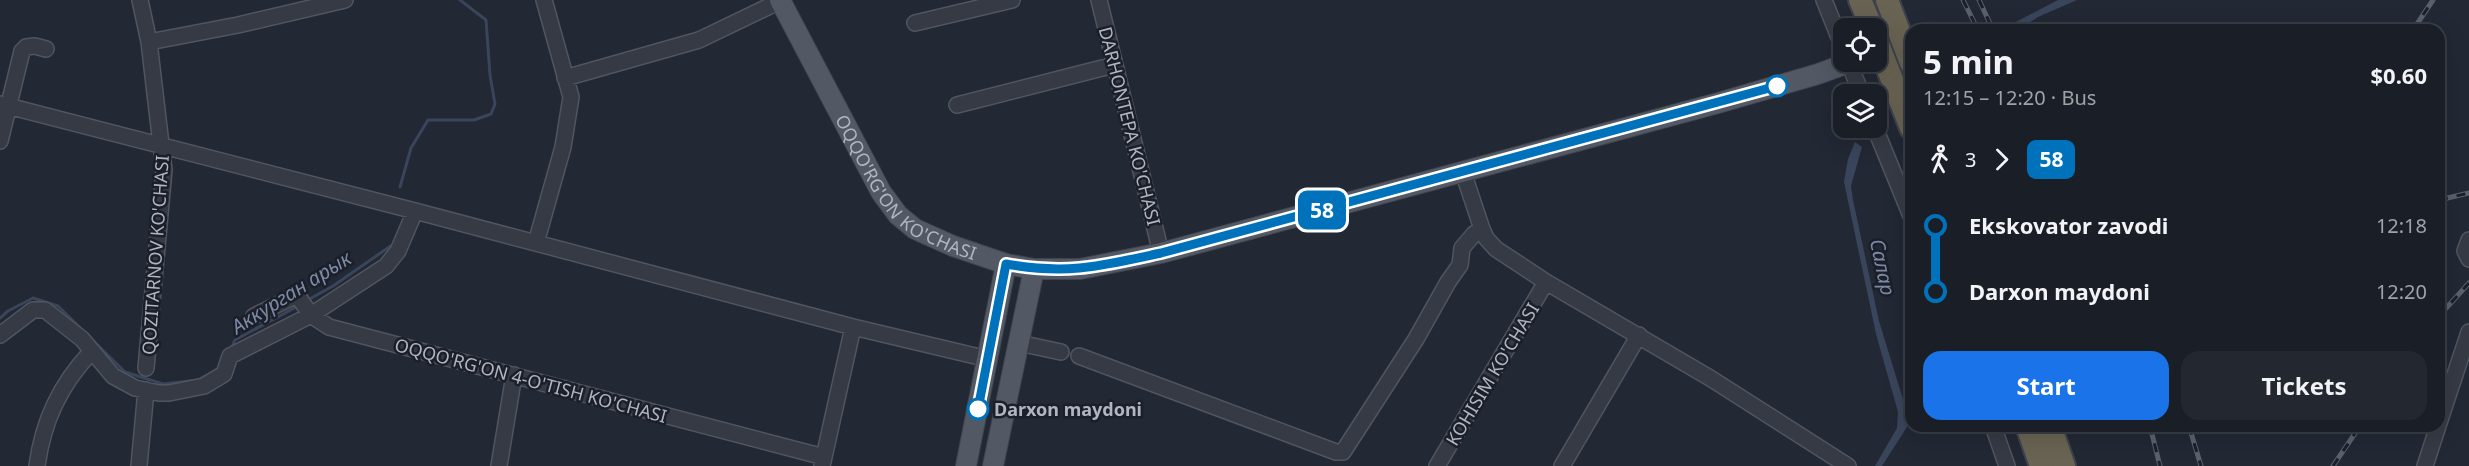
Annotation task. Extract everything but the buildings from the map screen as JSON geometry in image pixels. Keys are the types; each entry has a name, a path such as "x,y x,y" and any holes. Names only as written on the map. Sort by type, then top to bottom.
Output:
{"highway":[{"path":"1860,0 1868,18"},
{"path":"1887,0 1905,46"},
{"path":"1887,70 1905,113"},
{"path":"2029,432 2041,466"},
{"path":"2052,432 2064,466"}],"main road":[{"name":"OQQO'RG'ON KO'CHASI","path":"780,1 881,192 898,215 921,232 1006,264 966,466"},
{"path":"1887,50 1905,53"},
{"path":"1006,264 1034,269 1087,268 1161,253 1718,103 1833,68"},
{"path":"993,466 1034,269"}],"street":[{"name":"QOZITARNOV KO'CHASI","path":"140,0 163,147 164,170 146,368"},
{"path":"148,42 238,25 345,0"},
{"path":"536,243 563,147 571,97 544,0"},
{"path":"915,23 1012,0"},
{"name":"DARHONTEPA KO'CHASI","path":"1099,0 1161,253"},
{"path":"1824,0 1833,22"},
{"path":"565,78 699,40 780,1"},
{"path":"0,141 4,105 22,51 26,47 35,46 46,49"},
{"path":"957,105 1114,65"},
{"path":"4,105 853,327 988,359"},
{"path":"1879,138 1905,201"},
{"path":"1463,172 1482,229 1486,238 1496,249 1546,282 1639,335 1848,466"},
{"path":"0,336 33,310 41,309 82,339 113,376 135,388 169,393 204,386 224,374 230,356 305,307 386,266 398,251 415,211"},
{"path":"1079,356 1336,452 1343,452 1416,339 1460,265 1462,248 1474,234 1482,229"},
{"path":"2469,240 2465,251 2469,259"},
{"name":"KOHISIM KO'CHASI","path":"1437,466 1546,282"},
{"path":"254,316 295,296 305,307"},
{"name":"OQQO'RG'ON 4-O'TISH KO'CHASI","path":"305,307 329,327 514,375 823,462"},
{"path":"823,462 853,327"},
{"path":"2445,403 2469,332"},
{"path":"1562,466 1639,335"},
{"path":"1019,343 1061,351"},
{"path":"37,466 40,440 56,400 70,375 91,352"},
{"path":"499,466 514,375"},
{"path":"139,466 146,390"},
{"path":"1995,432 2007,466"},
{"path":"2425,466 2436,432"}],"water":[{"path":"2058,0 2077,0 2027,24 2012,24"},
{"name":"Салар","path":"1855,142 1862,147 1851,186 1853,200 1879,321 1905,406 1905,430 1882,466 1875,466 1897,428 1898,412 1876,334 1844,182 1848,159"}],"waterway":[{"name":"Аккурган арык","path":"400,187 411,148 428,120 474,120 491,114 495,104 490,75 486,20 460,0"},
{"name":"Аккурган арык","path":"306,301 333,286 392,245"},
{"name":"Аккурган арык","path":"0,318 8,311 33,298 58,306 125,372 163,384 198,380 221,367"},
{"name":"Аккурган арык","path":"231,349 235,340 298,306"}],"railway":[{"path":"1963,0 1975,24"},
{"path":"1979,0 1990,24"},
{"path":"2417,24 2433,0"},
{"path":"2445,199 2469,193"},
{"path":"2445,309 2469,283"},
{"path":"2152,432 2160,466"},
{"path":"2191,432 2201,466"},
{"path":"2333,466 2356,432"}],"bus line":[{"name":"58","path":"978,409 1006,264 1034,269 1080,269 1161,253 1777,86"}],"place":[{"name":"Darxon maydoni","path":"978,409"}]}
